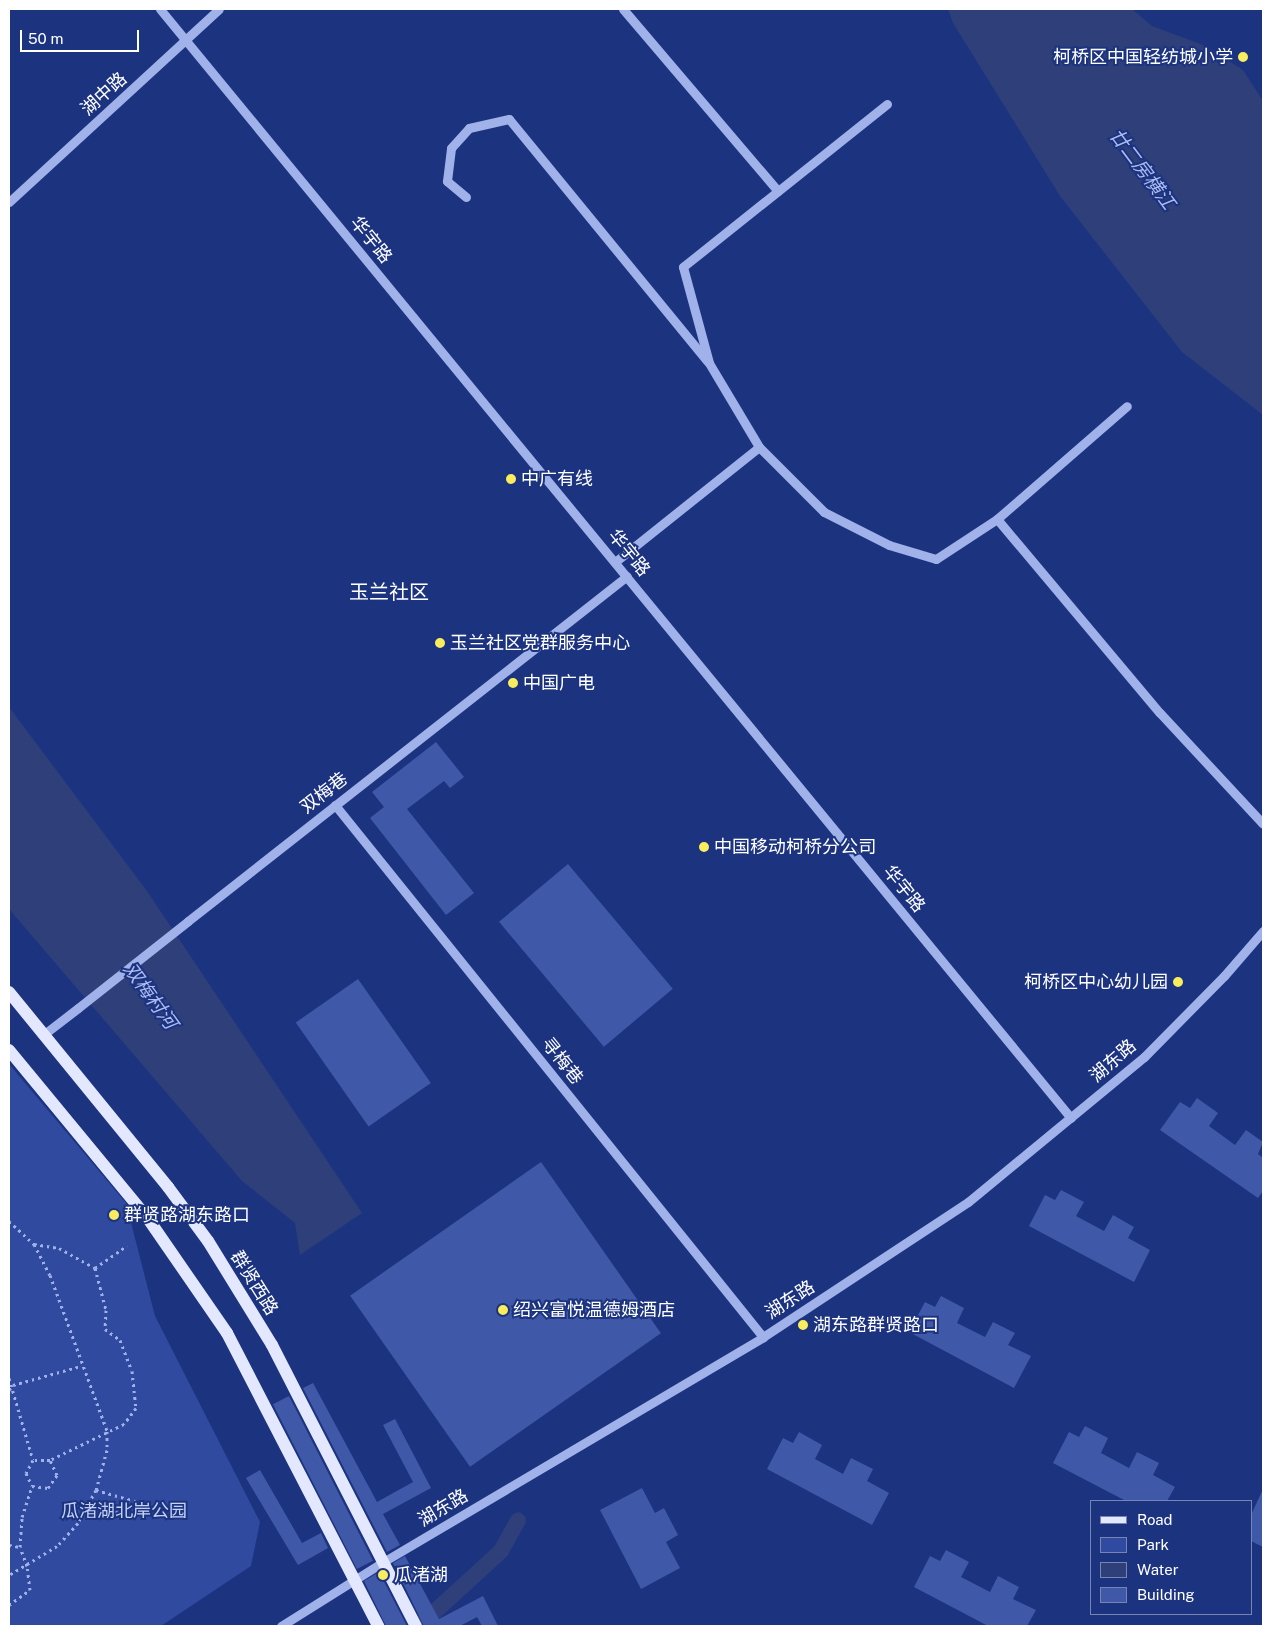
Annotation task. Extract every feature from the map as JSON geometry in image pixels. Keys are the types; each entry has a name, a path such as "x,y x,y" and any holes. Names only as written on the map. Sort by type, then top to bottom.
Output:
{"main road":[{"name":"群贤西路","path":"9,992 168,1186 208,1241 272,1345 416,1626"},
{"path":"9,1050 148,1220 227,1333 378,1626"}],"street":[{"name":"华宇路","path":"160,9 1071,1118"},
{"name":"湖中路","path":"9,202 220,9"},
{"path":"623,9 778,191"},
{"path":"709,363 683,266 886,104"},
{"path":"466,197 447,181 451,148 469,128 508,119 709,363 759,447 824,512 889,545 936,559 997,519 1126,406"},
{"path":"615,562 759,447"},
{"path":"997,519 1160,713 1263,824"},
{"name":"双梅巷","path":"43,1035 627,576"},
{"name":"寻梅巷","path":"335,805 763,1337"},
{"name":"湖东路","path":"281,1626 383,1562 763,1337 968,1202 1144,1057 1224,976 1263,931"}],"path":[{"path":"9,1221 34,1244 50,1275 81,1366 107,1431 107,1450 90,1505 58,1546 9,1575"},
{"path":"33,1460 50,1460 124,1424 136,1408 132,1371 120,1340 105,1329 106,1310 96,1268 60,1248 34,1244"},
{"path":"96,1268 127,1246"},
{"path":"9,1390 13,1385 81,1366"},
{"path":"9,1378 13,1385 33,1460 26,1473 32,1486 22,1517 20,1547 27,1566 30,1590 9,1605"},
{"path":"32,1486 48,1488 58,1475 50,1460"},
{"path":"96,1490 136,1501"},
{"path":"90,1505 130,1516"},
{"path":"9,1545 20,1547"}],"green space":[{"name":"瓜渚湖北岸公园","path":"9,1064 126,1203 155,1316 260,1522 251,1566 161,1626 9,1626"}],"water":[{"name":"廿二房横江","path":"948,9 1132,9 1152,26 1203,45 1243,70 1263,101 1263,415 1182,352 1060,196 953,23"},
{"name":"双梅村河","path":"9,707 147,891 362,1213 300,1255 295,1223 242,1181 9,909"}],"building":[{"path":"436,742 464,777 450,788 444,781 407,809 474,893 446,915 370,818 384,807 372,792"},
{"path":"568,864 673,989 604,1047 499,922"},
{"path":"358,979 431,1083 369,1127 296,1023"},
{"path":"1197,1098 1218,1113 1209,1126 1235,1145 1246,1130 1263,1142 1258,1154 1263,1158 1263,1191 1258,1198 1160,1130 1180,1102 1190,1108"},
{"name":"绍兴富悦温德姆酒店","path":"541,1162 661,1333 470,1467 350,1296"},
{"path":"1061,1190 1084,1202 1076,1216 1104,1231 1113,1215 1134,1227 1128,1238 1150,1250 1134,1282 1029,1226 1045,1195 1055,1200"},
{"path":"941,1296 964,1308 957,1323 985,1337 993,1322 1015,1333 1008,1345 1031,1356 1014,1388 909,1332 925,1302 935,1307"},
{"path":"313,1383 377,1502 413,1482 383,1425 395,1419 431,1488 383,1514 400,1545 387,1552 303,1388"},
{"path":"289,1396 373,1561 357,1569 273,1404"},
{"path":"1085,1426 1108,1438 1101,1453 1129,1468 1137,1452 1159,1463 1153,1475 1175,1487 1168,1500 1124,1500 1053,1463 1069,1432 1079,1437"},
{"path":"799,1432 822,1445 815,1459 843,1474 851,1458 873,1469 867,1481 889,1493 872,1525 767,1469 783,1438 793,1443"},
{"path":"260,1470 302,1543 321,1533 328,1548 298,1565 246,1478"},
{"path":"642,1488 655,1513 664,1508 678,1535 666,1542 680,1568 641,1589 600,1510"},
{"path":"1263,1489 1263,1547 1252,1542 1252,1513"},
{"path":"946,1550 969,1562 961,1577 990,1592 998,1576 1019,1587 1013,1599 1036,1610 1027,1626 988,1626 914,1587 930,1556 940,1561"},
{"path":"405,1556 439,1619 483,1596 498,1626 482,1626 477,1617 460,1626 424,1626 393,1563"},
{"path":"379,1572 407,1626 386,1626 364,1581"}],"waterway":[{"path":"419,1626 501,1551 518,1520"}],"place":[{"name":"柯桥区中国轻纺城小学","path":"1243,57"},
{"name":"中广有线","path":"511,479"},
{"name":"玉兰社区党群服务中心","path":"440,643"},
{"name":"中国广电","path":"513,683"},
{"name":"中国移动柯桥分公司","path":"704,847"},
{"name":"柯桥区中心幼儿园","path":"1178,982"},
{"name":"群贤路湖东路口","path":"114,1215"},
{"name":"绍兴富悦温德姆酒店","path":"503,1310"},
{"name":"湖东路群贤路口","path":"803,1325"},
{"name":"瓜渚湖","path":"383,1575"}],"district":[{"name":"玉兰社区","path":"389,592"}]}
